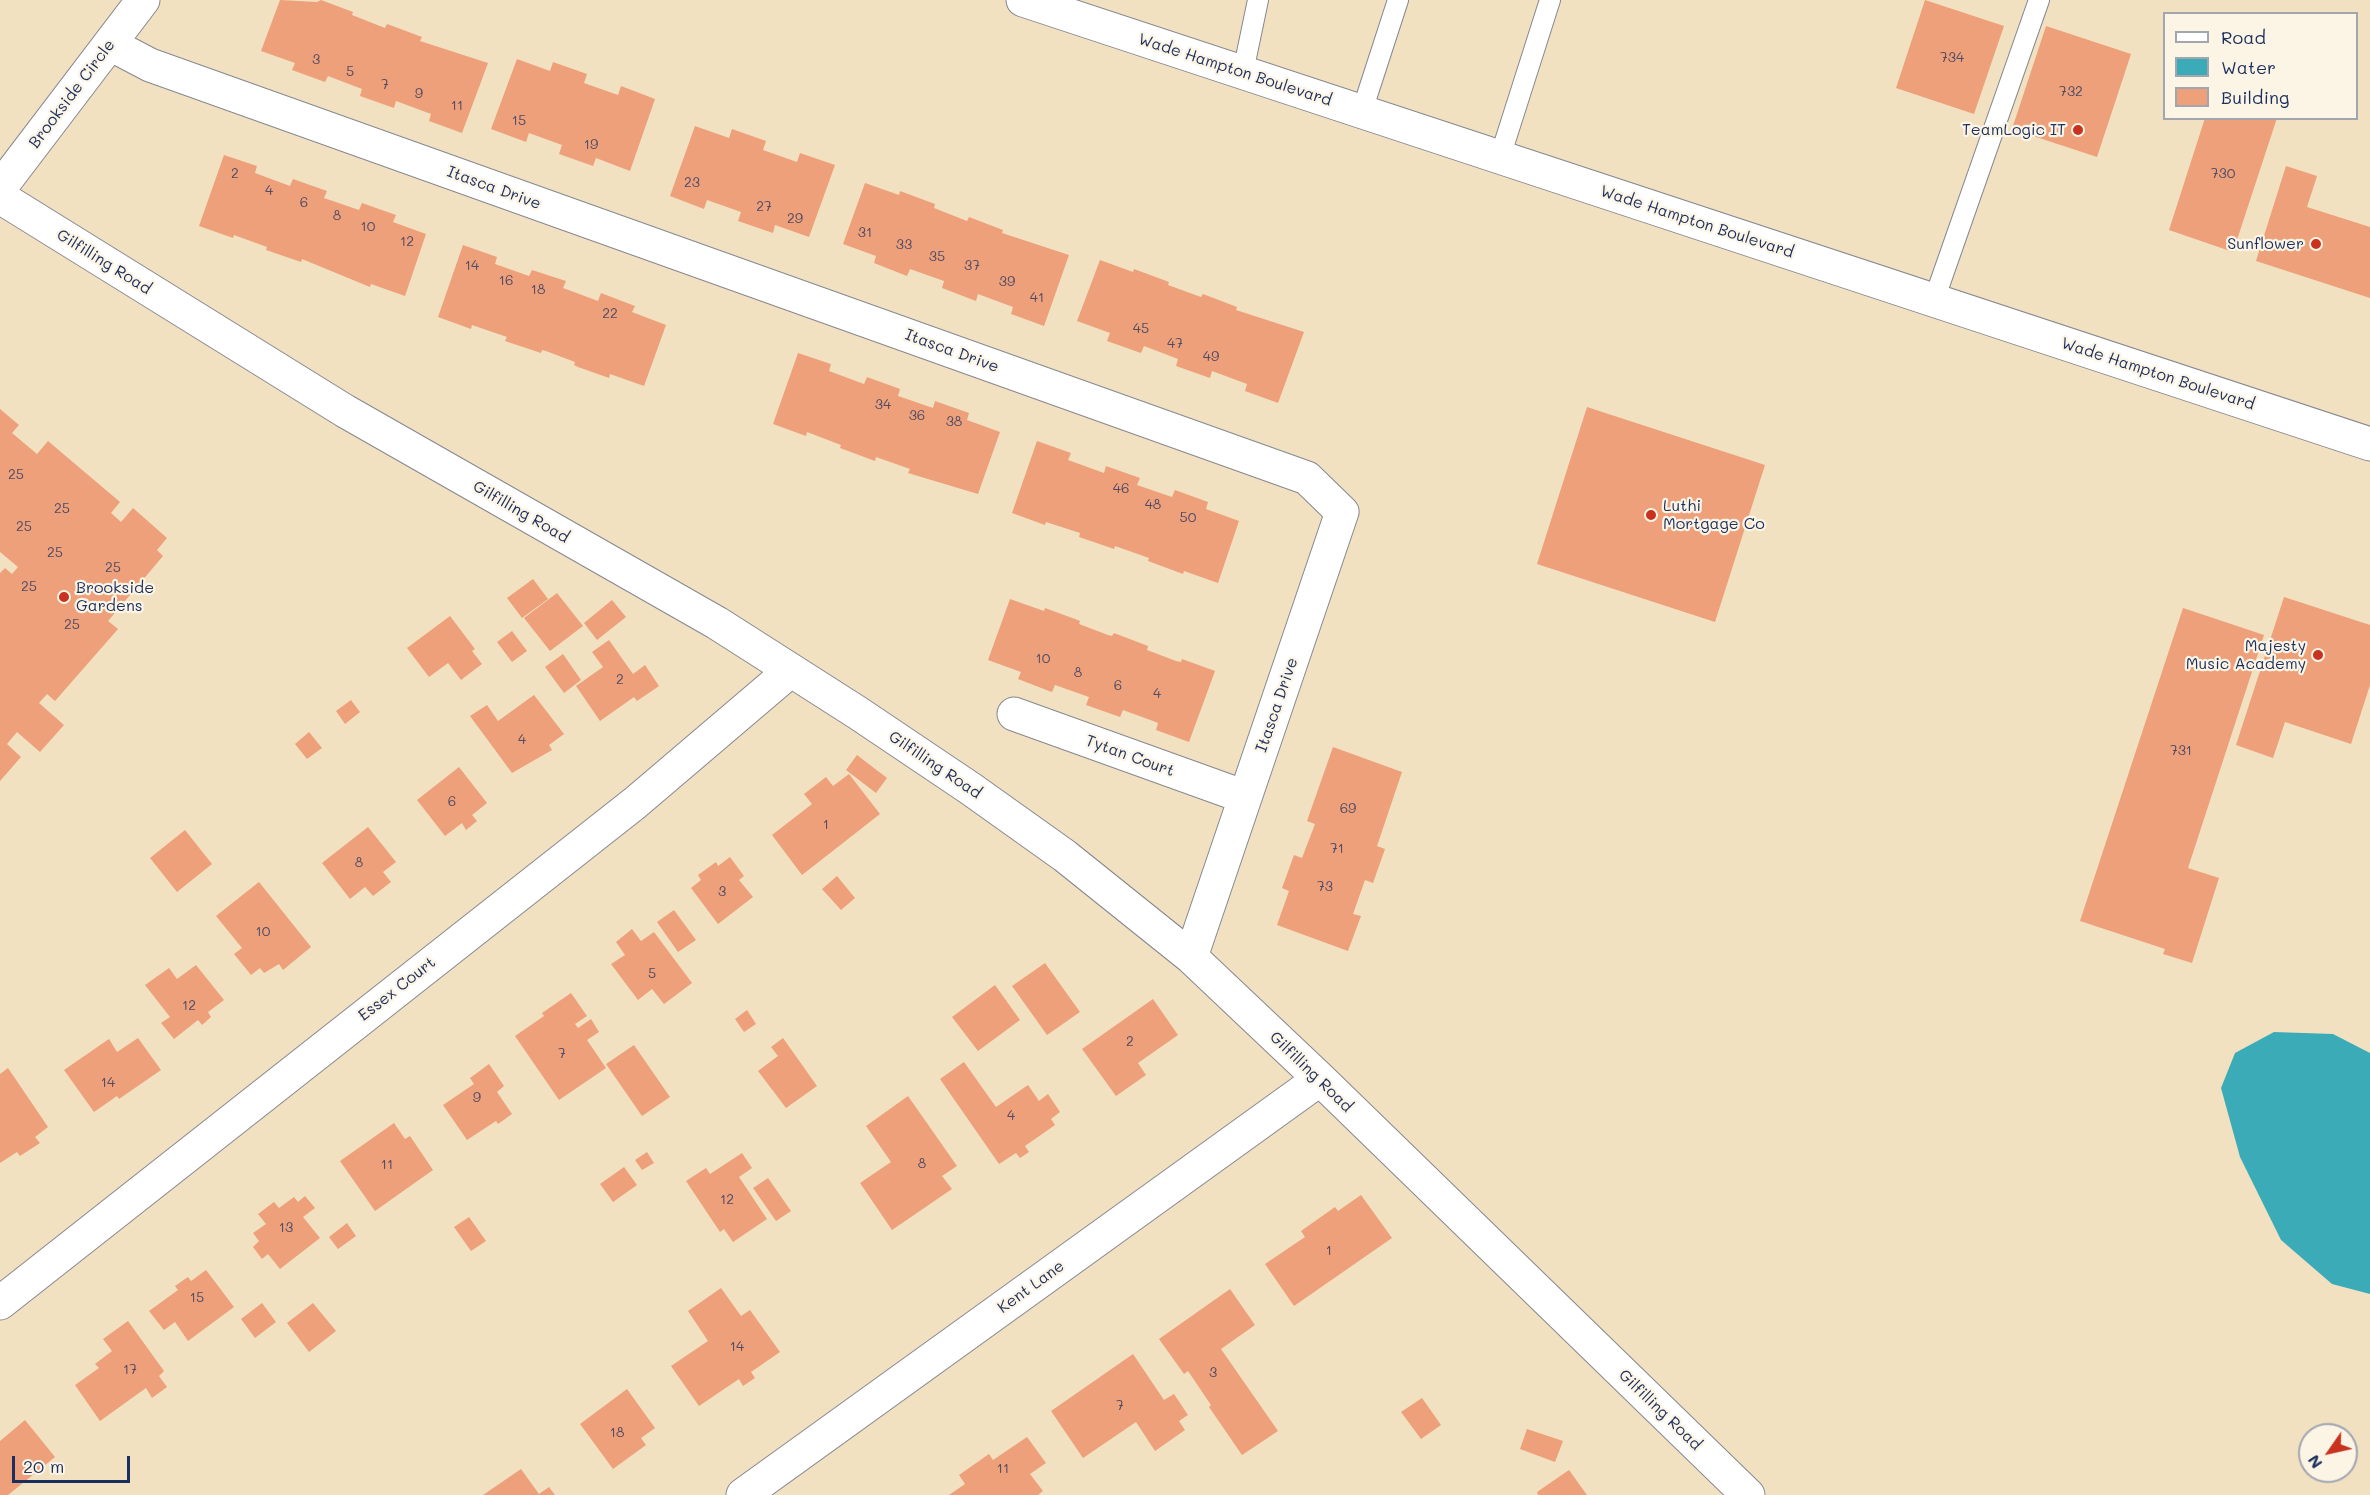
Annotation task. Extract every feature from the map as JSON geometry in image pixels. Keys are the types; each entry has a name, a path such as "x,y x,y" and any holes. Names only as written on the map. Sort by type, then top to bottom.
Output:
{"street":[{"name":"Brookside Circle","path":"3,183 143,0"},
{"name":"Wade Hampton Boulevard","path":"1023,0 2370,444"},
{"name":"Itasca Drive","path":"110,44 150,65 1307,478 1342,512 1191,957"},
{"name":"Gilfilling Road","path":"3,183 345,411 717,623 858,713 980,795 1065,856 1191,957 1320,1079 1748,1495"},
{"name":"Essex Court","path":"0,1303 635,803 790,671"},
{"name":"Tytan Court","path":"1014,714 1245,797"},
{"name":"Kent Lane","path":"743,1495 1320,1079"}],"lane":[{"path":"1243,72 1258,0"},
{"path":"1362,111 1398,0"},
{"path":"1500,157 1550,0"},
{"path":"1934,300 2038,0"}],"water":[{"path":"2274,1032 2333,1034 2370,1053 2370,1294 2332,1284 2281,1240 2240,1157 2221,1088 2235,1053"}],"building":[{"path":"280,0 317,2 321,0 353,12 352,15 385,28 387,24 422,37 420,41 488,63 462,133 429,121 431,114 396,101 394,108 360,96 362,89 328,76 325,82 292,70 295,63 261,51"},
{"path":"1925,0 2004,26 1974,114 1896,88"},
{"path":"2046,26 2131,54 2097,157 2012,129"},
{"path":"517,59 550,71 553,62 587,74 584,83 618,95 621,86 655,99 630,171 596,158 593,166 559,154 562,145 529,133 526,142 491,129"},
{"path":"2204,120 2276,120 2233,252 2169,230"},
{"path":"695,126 729,138 732,129 766,141 763,150 797,162 800,153 835,165 809,237 775,225 773,233 738,221 741,212 707,200 704,209 670,196"},
{"path":"224,155 257,166 255,173 290,186 293,179 327,191 324,198 359,210 362,203 396,215 393,222 426,234 405,296 371,284 370,287 302,259 301,262 266,250 267,247 234,235 233,238 199,226"},
{"name":"Sunflower","path":"2286,166 2317,176 2307,207 2370,227 2370,298 2256,261"},
{"path":"865,183 899,195 900,191 935,204 934,208 967,221 969,217 1003,230 1002,233 1069,255 1044,326 1011,314 1013,307 978,294 976,301 942,288 944,281 910,269 907,276 874,263 876,256 843,244"},
{"path":"463,245 497,257 495,264 529,276 532,270 566,281 563,288 598,301 601,293 635,306 632,312 666,325 644,386 610,374 609,378 578,367 574,365 575,362 546,351 542,350 541,353 505,341 507,337 472,325 471,329 438,317"},
{"path":"1100,260 1133,272 1134,269 1169,282 1168,285 1201,297 1203,294 1237,307 1236,310 1304,332 1278,403 1245,391 1247,384 1212,371 1210,378 1176,366 1178,359 1144,346 1141,353 1107,341 1110,333 1077,321"},
{"path":"798,353 831,364 829,371 864,384 867,377 900,389 898,396 933,408 935,401 969,413 967,420 1000,432 978,494 908,473 910,469 876,457 875,461 807,432 806,436 773,424"},
{"name":"Luthi Mortgage Co","path":"1587,407 1765,465 1715,622 1537,564"},
{"name":"Brookside Gardens","path":"0,409 19,425 12,433 37,454 48,441 120,502 111,513 121,522 133,508 167,538 157,550 163,556 108,621 118,629 55,701 47,694 39,703 64,725 40,752 17,732 7,744 21,757 0,781 0,573 5,568 12,574 18,567 0,552"},
{"path":"1037,441 1071,453 1068,460 1104,473 1106,466 1140,478 1137,485 1172,497 1175,490 1208,502 1206,509 1239,521 1218,583 1184,571 1183,574 1148,561 1149,558 1115,546 1114,549 1079,537 1080,533 1046,522 1045,525 1012,513"},
{"path":"533,579 548,599 522,618 507,598"},
{"path":"557,593 583,626 550,651 524,618"},
{"name":"Majesty Music Academy","path":"2284,597 2370,625 2370,685 2351,744 2285,722 2273,758 2236,745"},
{"path":"1010,599 1075,619 1080,621 1079,624 1108,635 1112,636 1114,633 1148,646 1147,650 1176,661 1181,662 1182,659 1215,671 1189,742 1156,730 1158,723 1123,710 1120,717 1086,705 1089,697 1055,685 1052,692 1018,679 1021,672 988,660"},
{"path":"612,600 626,617 597,640 584,623"},
{"path":"2183,608 2264,635 2188,868 2219,878 2192,963 2163,954 2165,949 2080,921"},
{"path":"450,616 475,649 472,651 482,664 461,680 448,663 429,677 407,648"},
{"path":"512,631 527,651 512,662 497,642"},
{"path":"609,640 633,674 645,665 659,686 637,701 634,697 600,721 576,686 603,667 592,652"},
{"path":"563,654 581,680 564,693 545,667"},
{"path":"534,695 564,734 549,745 552,750 512,773 470,716 487,705 498,721"},
{"path":"351,700 360,712 345,724 336,711"},
{"path":"309,732 322,748 307,759 295,744"},
{"path":"1333,747 1402,772 1377,846 1385,849 1373,883 1365,880 1353,914 1361,916 1348,951 1277,925 1289,891 1282,888 1294,855 1302,858 1315,824 1307,821"},
{"path":"857,755 887,778 876,793 846,770"},
{"path":"459,767 487,803 472,815 477,821 466,830 462,823 445,836 417,800"},
{"path":"849,774 880,814 802,875 772,835 812,804 804,794 826,777 833,786"},
{"path":"368,827 396,862 383,872 391,882 373,896 365,887 350,899 322,863"},
{"path":"185,830 212,864 177,892 150,858"},
{"path":"730,857 744,876 739,880 753,897 718,924 691,888 701,880 698,875 716,862 718,866"},
{"path":"837,876 855,898 841,910 822,889"},
{"path":"259,882 311,947 283,970 279,964 264,973 260,968 251,975 234,954 242,948 216,916"},
{"path":"674,910 696,940 678,952 657,922"},
{"path":"632,929 641,941 654,932 692,983 664,1004 652,989 638,1000 611,964 625,955 616,942"},
{"path":"1045,963 1080,1012 1047,1035 1012,986"},
{"path":"196,965 224,1000 208,1012 211,1017 202,1025 198,1020 174,1039 161,1023 170,1017 145,985 169,968 177,979"},
{"path":"995,985 1020,1020 978,1051 952,1017"},
{"path":"571,993 587,1016 575,1024 578,1028 591,1019 599,1032 587,1040 606,1068 559,1100 515,1036"},
{"path":"1153,999 1178,1035 1138,1063 1146,1075 1116,1096 1082,1049"},
{"path":"747,1010 756,1024 744,1032 735,1019"},
{"path":"138,1038 161,1070 119,1099 117,1096 94,1112 64,1070 109,1039 117,1052"},
{"path":"783,1038 817,1086 786,1108 758,1071 778,1056 771,1047"},
{"path":"634,1045 670,1097 642,1116 606,1064"},
{"path":"964,1062 996,1107 1028,1085 1039,1101 1048,1094 1060,1112 1051,1119 1055,1125 1025,1146 1029,1152 1020,1158 1016,1153 999,1164 940,1079"},
{"path":"489,1064 504,1086 497,1092 512,1114 498,1124 496,1121 467,1140 443,1105 474,1084 470,1078"},
{"path":"8,1068 48,1127 35,1137 40,1143 20,1156 17,1152 0,1163 0,1074"},
{"path":"908,1096 957,1166 942,1176 952,1189 892,1230 860,1183 891,1162 866,1126"},
{"path":"394,1123 405,1139 410,1136 433,1170 375,1211 340,1161"},
{"path":"647,1152 654,1163 642,1170 635,1160"},
{"path":"742,1153 752,1168 739,1177 767,1219 733,1242 724,1229 720,1232 686,1181 706,1168 710,1174"},
{"path":"624,1167 637,1185 613,1202 600,1184"},
{"path":"768,1178 791,1211 776,1221 753,1188"},
{"path":"1361,1195 1392,1238 1294,1306 1265,1264 1305,1237 1301,1231 1335,1207 1338,1211"},
{"path":"305,1196 315,1208 303,1217 320,1238 280,1269 268,1254 262,1259 253,1247 259,1241 253,1233 266,1224 258,1214 274,1202 279,1208 294,1197 298,1202"},
{"path":"469,1217 486,1241 471,1251 454,1227"},
{"path":"347,1223 356,1236 338,1249 329,1237"},
{"path":"206,1270 234,1307 188,1341 175,1322 164,1330 149,1311 178,1290 175,1286 188,1277 191,1281"},
{"path":"721,1288 741,1316 750,1310 780,1352 751,1372 755,1378 743,1386 739,1379 699,1406 671,1366 708,1341 688,1311"},
{"path":"1230,1289 1255,1325 1221,1349 1278,1431 1242,1455 1209,1407 1211,1405 1188,1371 1184,1374 1159,1339"},
{"path":"262,1303 276,1322 255,1338 241,1319"},
{"path":"313,1303 336,1331 309,1352 287,1323"},
{"path":"128,1321 164,1371 159,1376 167,1387 152,1398 146,1388 100,1421 75,1385 99,1368 95,1364 112,1351 103,1339"},
{"path":"1133,1354 1164,1400 1174,1394 1188,1415 1179,1421 1185,1430 1155,1451 1136,1422 1083,1458 1051,1411"},
{"path":"627,1389 655,1428 641,1438 646,1445 613,1469 580,1424"},
{"path":"1422,1398 1441,1425 1421,1439 1401,1412"},
{"path":"25,1420 55,1457 8,1495 0,1495 0,1441"},
{"path":"1527,1429 1563,1441 1555,1462 1520,1449"},
{"path":"1027,1437 1046,1463 1030,1474 1043,1491 1038,1495 949,1495 965,1484 959,1475 989,1454 993,1460"},
{"path":"521,1469 539,1494 549,1487 555,1495 483,1495"},
{"path":"1569,1470 1587,1495 1538,1495 1537,1492"}],"place":[{"name":"TeamLogic IT","path":"2078,130"},
{"name":"Sunflower","path":"2316,244"},
{"name":"Luthi Mortgage Co","path":"1651,515"},
{"name":"Brookside Gardens","path":"64,597"},
{"name":"Majesty Music Academy","path":"2318,655"}]}
